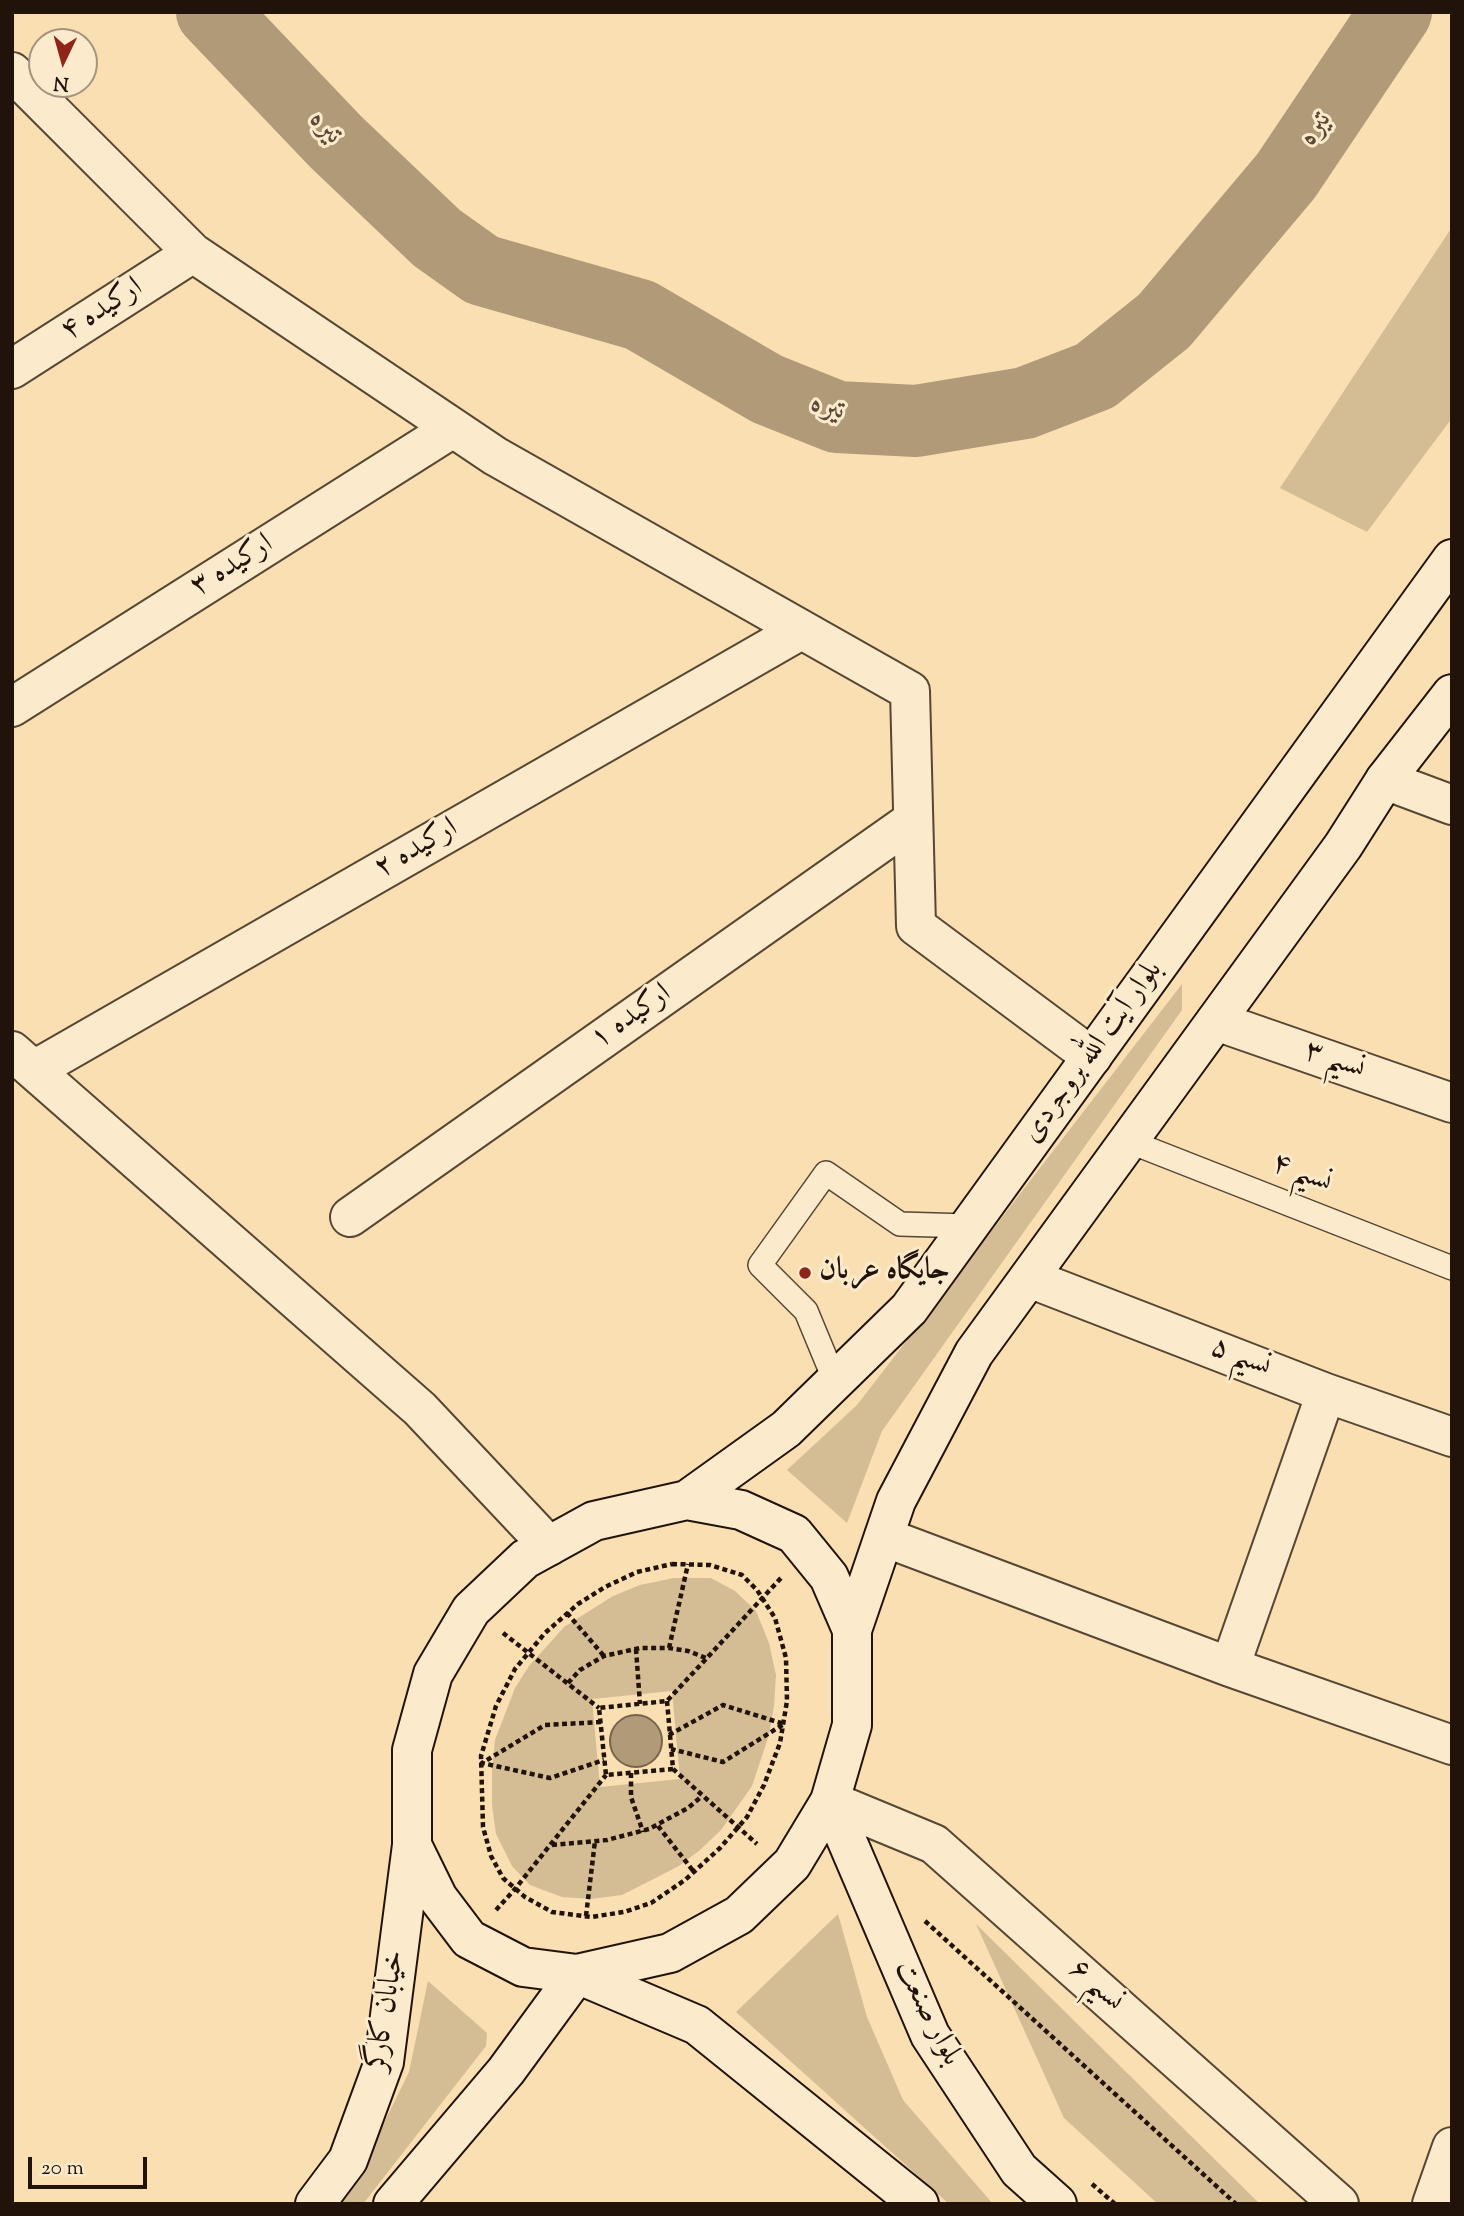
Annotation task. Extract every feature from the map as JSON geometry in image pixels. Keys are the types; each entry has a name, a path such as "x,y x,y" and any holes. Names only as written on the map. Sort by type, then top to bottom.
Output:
{"street":[{"path":"12,72 193,253 495,456 910,691 916,926 1092,1057"},
{"name":"ارکیده ۴","path":"12,369 193,253"},
{"name":"ارکیده ۳","path":"12,707 453,428"},
{"name":"بلوار آیت الله بروجردی","path":"687,1500 786,1429 909,1309 1452,559"},
{"name":"ارکیده ۲","path":"23,1061 801,629"},
{"path":"393,2204 506,2071 577,1974 670,1953 739,1916 792,1864 830,1801 852,1725 852,1630 896,1501 974,1353 1343,846 1385,780 1452,694"},
{"path":"1385,780 1452,805"},
{"name":"ارکیده ۱","path":"350,1217 913,820"},
{"name":"نسیم ۳","path":"1216,1021 1452,1103"},
{"path":"23,1061 420,1409 549,1546"},
{"name":"نسیم ۵","path":"1029,1278 1326,1393 1452,1437"},
{"path":"1230,1667 1326,1393"},
{"path":"687,1500 741,1510 794,1534 829,1577 852,1630"},
{"name":"خیابان کارگر","path":"315,2204 348,2160 384,2062 412,1844 412,1750 433,1674 471,1610 525,1559 594,1521 687,1500"},
{"path":"884,1537 1230,1667 1452,1745"},
{"name":"بلوار صنعت","path":"830,1801 930,2035 1019,2170 1057,2204"},
{"name":"نسیم ۶","path":"830,1801 934,1844 1339,2204"},
{"path":"412,1844 438,1898 469,1939 523,1967 577,1974 697,2025 919,2204"},
{"path":"1432,2204 1452,2147"}],"lane":[{"name":"نسیم ۴","path":"1128,1142 1452,1268"},
{"path":"835,1381 806,1311 760,1265 826,1173 900,1224 968,1226"}],"path":[{"path":"672,1564 688,1564 710,1565 742,1575 775,1618 786,1658 787,1701 780,1744 764,1785 747,1817 720,1848 694,1872 651,1903 624,1912 586,1916 552,1912 525,1898 503,1878 491,1856 483,1827 481,1756 496,1706 515,1669 545,1633 567,1613 605,1587 637,1573 672,1564"},
{"path":"669,1648 688,1564"},
{"path":"599,1708 667,1701 761,1597"},
{"path":"567,1613 604,1656"},
{"path":"568,1683 580,1670 604,1656 636,1649 669,1648 706,1658"},
{"path":"636,1649 640,1704"},
{"path":"515,1889 606,1775 599,1708 529,1652"},
{"path":"667,1701 673,1769 738,1827"},
{"path":"669,1735 723,1705 784,1724"},
{"path":"482,1763 545,1725 601,1722"},
{"path":"671,1749 723,1762 784,1724"},
{"path":"482,1763 550,1778 604,1760"},
{"path":"606,1775 673,1769"},
{"path":"631,1773 631,1797 643,1832"},
{"path":"551,1845 595,1841 643,1832 688,1808 702,1796"},
{"path":"658,1826 694,1872"},
{"path":"586,1916 595,1841"},
{"path":"920,1916 1236,2204"},
{"path":"1085,2177 1115,2204"}],"shaded area":[{"path":"1452,227 1452,418 1367,532 1280,488"},
{"path":"1182,984 1182,1010 882,1431 847,1523 787,1470 857,1405"},
{"path":"674,1578 711,1578 735,1591 756,1611 769,1643 776,1675 769,1735 752,1786 721,1830 700,1850 679,1866 622,1895 591,1899 562,1897 530,1885 512,1866 496,1834 492,1805 495,1740 515,1688 529,1666 564,1627 613,1596 640,1585","holes":["672,1691 680,1779 600,1787 592,1699"]},
{"path":"636,1715 655,1722 662,1741 655,1760 636,1767 617,1760 610,1741 617,1722"},
{"path":"838,1914 867,2017 903,2100 993,2204 949,2204 736,2012"},
{"path":"976,1924 1260,2204 1158,2204 1064,2118"},
{"path":"428,1981 487,2033 486,2046 363,2204 339,2204 356,2180 409,2072"}],"waterway":[{"name":"تيره","path":"212,12 336,142 437,238 482,270 640,315 767,389 837,417 916,421 1025,403 1095,376 1164,321 1286,176 1396,12"}],"place":[{"name":"جایگاه عربان","path":"805,1273"}]}
